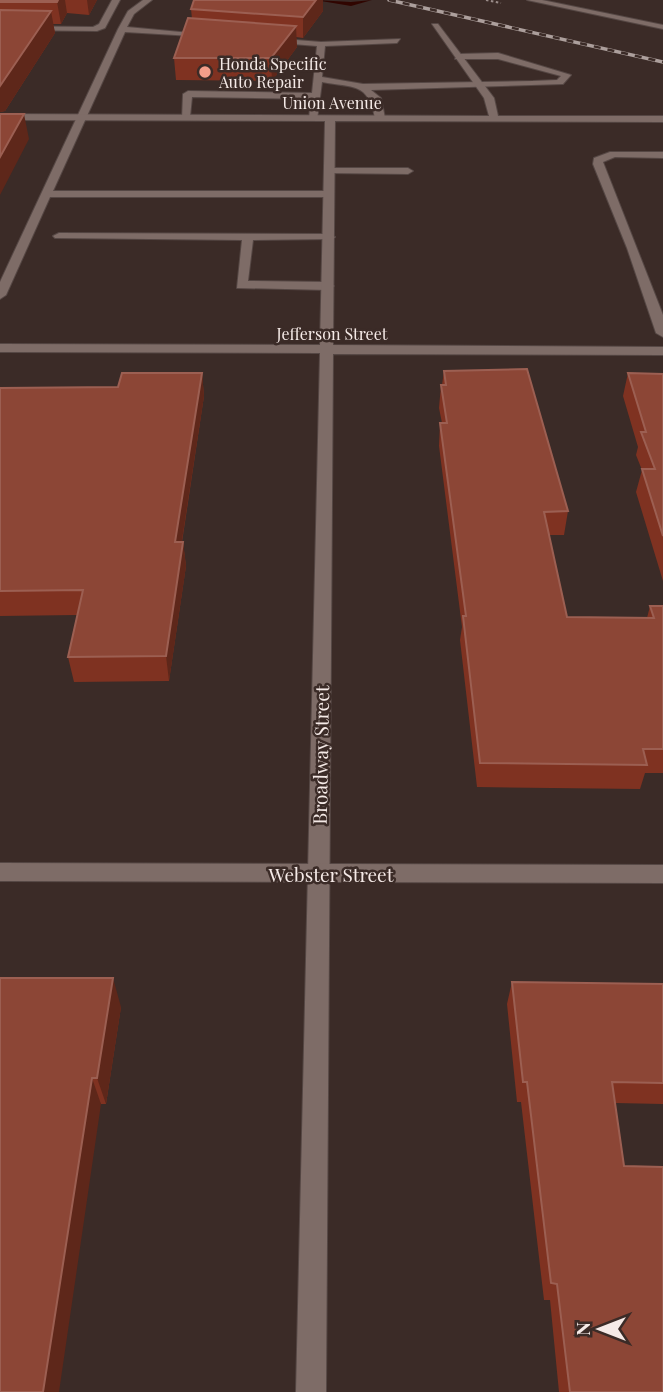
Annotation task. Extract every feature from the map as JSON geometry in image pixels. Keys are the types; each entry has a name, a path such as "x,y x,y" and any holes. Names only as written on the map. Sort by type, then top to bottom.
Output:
{"street":[{"path":"0,28 94,29 102,26 116,0"},
{"path":"0,295 44,194 122,29 131,13 148,0"},
{"path":"531,0 663,27"},
{"path":"435,26 489,98 494,118"},
{"path":"122,29 218,36"},
{"path":"257,39 321,44 397,41"},
{"path":"314,118 321,44"},
{"path":"317,79 363,87 559,82 567,75 498,56 458,57"},
{"path":"363,87 376,98 380,118"},
{"path":"184,117 188,94 316,96"},
{"name":"Union Avenue","path":"0,117 663,119"},
{"name":"Broadway Street","path":"311,1392 330,118"},
{"path":"663,155 614,154 598,160 658,307 663,333"},
{"path":"330,171 408,171"},
{"path":"44,194 329,194"},
{"path":"59,236 328,237"},
{"path":"248,237 241,285 328,286"},
{"name":"Jefferson Street","path":"0,348 663,351"},
{"name":"Webster Street","path":"0,872 663,874"}],"building":[{"path":"0,0 58,0 0,2"},
{"path":"194,0 316,0 303,17 191,9"},
{"path":"0,10 51,11 0,86"},
{"path":"188,18 296,26 271,58 174,58"},
{"path":"0,114 24,114 0,157"},
{"path":"527,369 568,511 544,512 567,617 654,618 650,606 663,606 663,749 643,749 647,765 480,763 463,616 466,616 440,423 447,423 441,385 446,385 444,371"},
{"path":"122,373 202,373 175,542 183,542 166,656 68,657 83,590 0,591 0,388 118,387"},
{"path":"628,373 663,374 663,536 642,469 655,469 641,432 646,432"},
{"path":"0,978 113,978 97,1078 92,1078 43,1392 0,1392"},
{"path":"512,982 663,984 663,1083 612,1082 624,1166 663,1167 663,1392 570,1392 557,1284 551,1283"}],"waterway":[{"path":"318,0 351,4 369,0"}],"railway":[{"path":"389,0 663,62"}],"place":[{"name":"Honda Specific Auto Repair","path":"205,72"}]}
